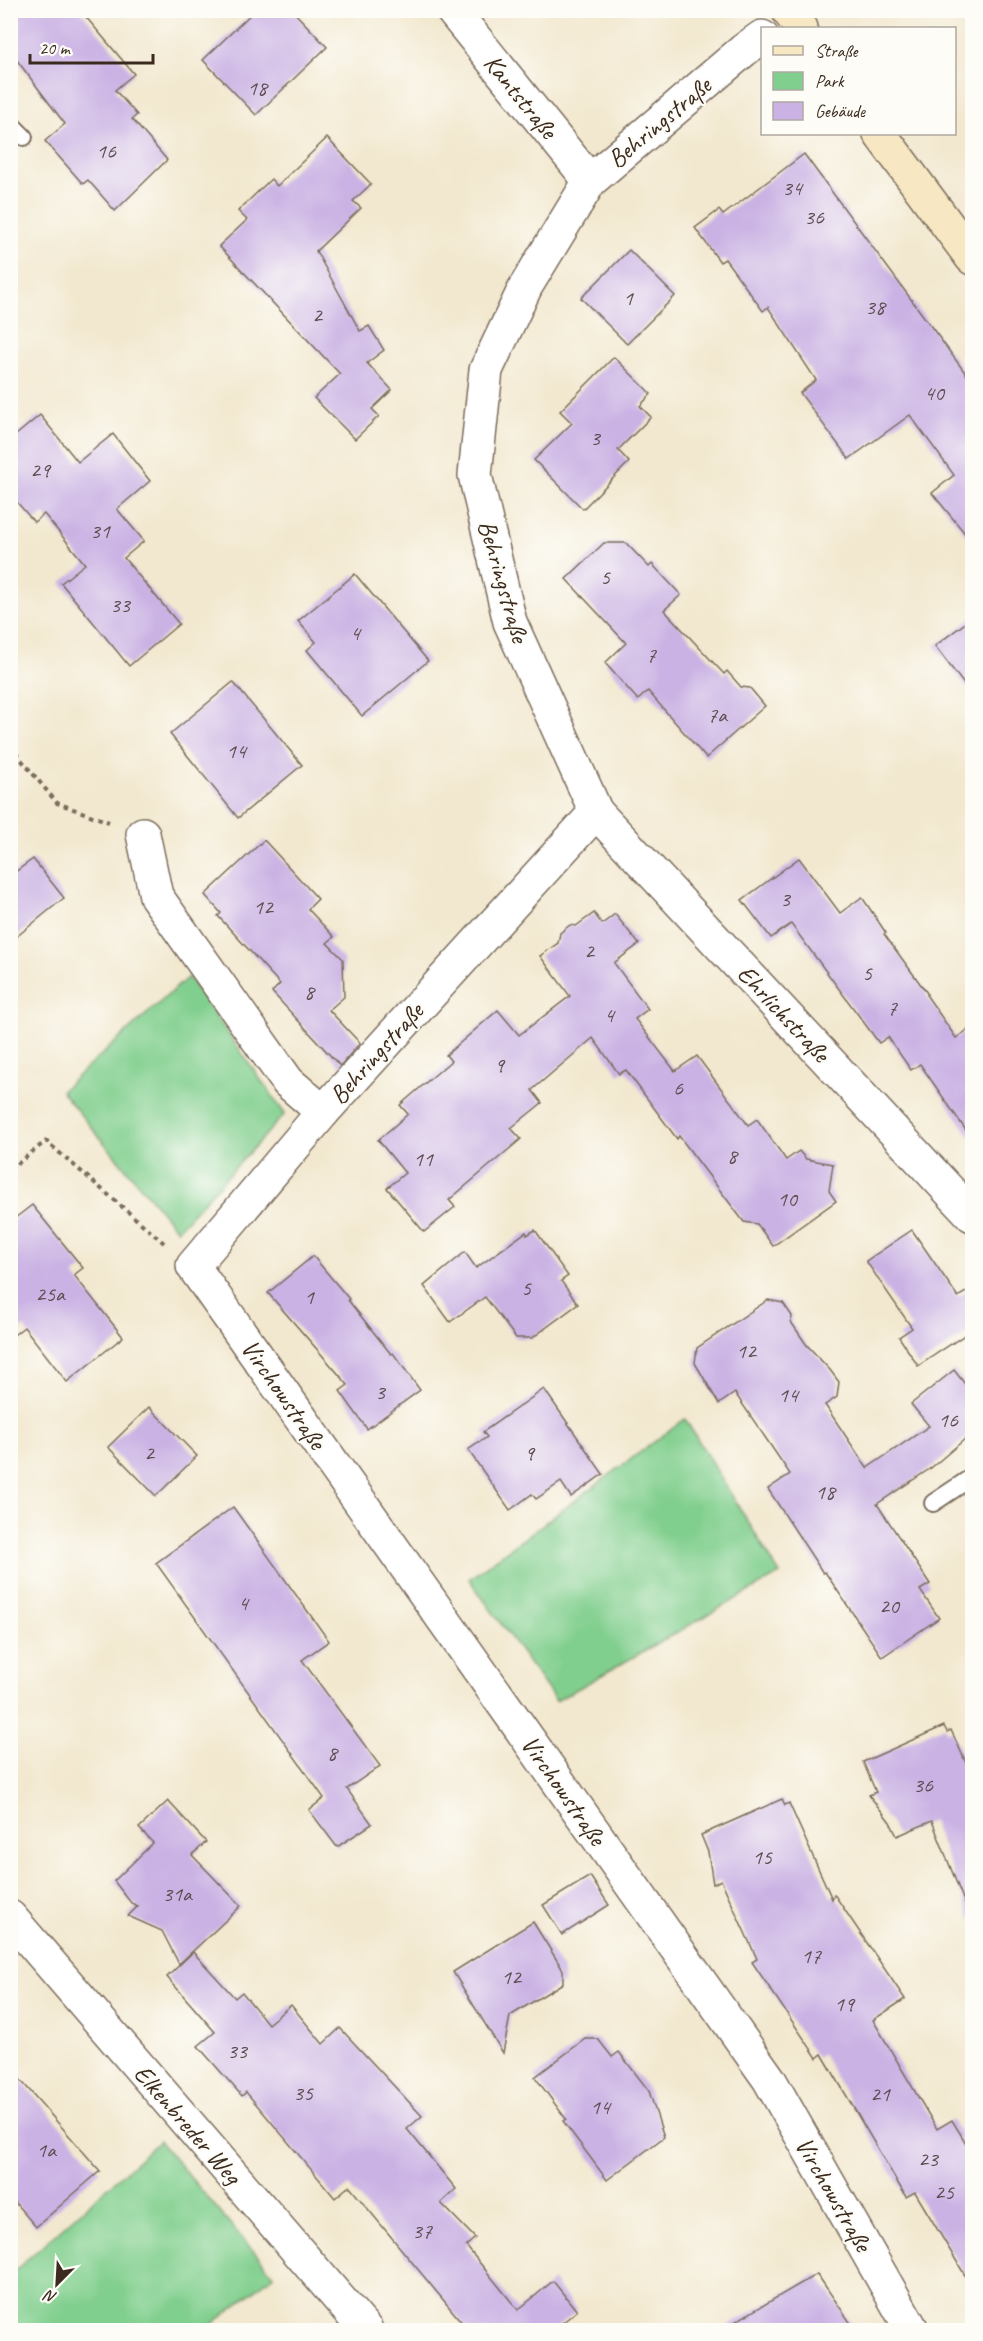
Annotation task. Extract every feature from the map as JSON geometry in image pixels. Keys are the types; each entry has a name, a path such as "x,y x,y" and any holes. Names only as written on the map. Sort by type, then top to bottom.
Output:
{"main road":[{"path":"881,135 972,258"}],"street":[{"name":"Kantstraße","path":"452,10 590,181"},
{"name":"Behringstraße","path":"193,1266 322,1112 596,812 510,622 475,474 486,370 526,286 590,181 761,38"},
{"name":"Ehrlichstraße","path":"596,812 972,1215"},
{"name":"Behringstraße","path":"143,834 156,896 288,1082 322,1112"},
{"name":"Virchowstraße","path":"193,1266 769,2079 912,2331"},
{"name":"Elkenbreder Weg","path":"13,1925 366,2331"}],"lane":[{"path":"10,123 24,137"},
{"path":"933,1503 972,1477"}],"path":[{"path":"10,746 57,803 143,834"},
{"path":"10,1170 46,1141 193,1266"}],"green space":[{"path":"188,977 285,1114 177,1230 61,1091"},
{"path":"685,1419 780,1574 556,1701 469,1579"},
{"path":"159,2141 274,2275 205,2330 11,2330 11,2274"}],"building":[{"path":"10,10 80,10 134,74 115,90 137,115 132,119 167,160 115,211 88,180 83,184 45,141 65,124 10,51"},
{"path":"255,10 292,10 327,47 256,115 203,60"},
{"path":"327,138 371,184 353,201 361,208 316,251 360,331 369,326 384,350 367,363 392,390 372,409 379,416 355,439 314,398 340,374 219,246 247,220 238,211 271,179 277,186"},
{"path":"804,154 972,382 972,542 932,493 954,475 910,415 849,459 800,393 816,380 768,307 763,311 725,259 720,262 695,228 719,210 723,215"},
{"path":"629,250 675,296 627,344 581,298"},
{"path":"614,357 651,394 640,406 651,417 618,450 629,462 583,509 534,460 572,423 560,411"},
{"path":"40,415 78,462 113,434 150,481 117,509 144,541 124,558 179,624 129,666 61,583 85,564 44,514 34,522 10,494 10,440"},
{"path":"604,543 626,543 649,567 652,564 681,595 664,610 724,674 727,671 741,687 750,688 765,706 706,758 648,691 638,700 605,663 626,643 566,579"},
{"path":"355,574 428,661 362,716 307,650 316,642 298,621"},
{"path":"972,618 972,695 935,646"},
{"path":"233,682 302,765 238,818 170,734"},
{"path":"264,840 318,899 308,909 334,937 327,943 343,959 344,997 329,1010 360,1043 340,1066 272,992 280,984 218,916 221,913 205,895"},
{"path":"799,858 840,913 862,897 886,933 884,934 956,1038 972,1027 972,1139 920,1064 911,1070 888,1037 879,1043 791,924 771,938 742,900"},
{"path":"33,859 64,898 10,942 10,876"},
{"path":"594,913 602,924 615,914 639,944 614,963 648,1009 635,1019 675,1071 697,1056 748,1125 757,1119 786,1160 799,1151 806,1159 833,1164 829,1191 836,1201 773,1246 757,1224 744,1222 679,1136 677,1139 626,1070 619,1074 593,1038 532,1090 542,1103 511,1128 521,1139 449,1200 455,1207 424,1232 387,1188 405,1173 378,1140 408,1114 400,1105 451,1061 446,1055 498,1010 519,1035 570,996 540,956 558,943 560,933 570,925 576,926"},
{"path":"32,1205 83,1268 74,1275 123,1337 67,1382 24,1327 10,1338 10,1222"},
{"path":"535,1230 568,1276 561,1281 578,1304 532,1338 516,1338 485,1297 450,1322 424,1286 465,1252 476,1268 526,1232 527,1235"},
{"path":"912,1230 958,1297 972,1288 972,1330 918,1366 899,1337 912,1328 866,1261"},
{"path":"313,1256 391,1354 393,1353 420,1390 367,1429 340,1391 348,1385 268,1293"},
{"path":"768,1300 783,1303 792,1316 791,1322 806,1344 839,1382 837,1397 825,1405 867,1468 929,1426 911,1404 954,1370 972,1393 972,1433 931,1468 877,1504 930,1584 920,1590 939,1618 882,1657 768,1489 790,1474 735,1393 719,1404 695,1363 697,1348"},
{"path":"544,1389 603,1474 571,1497 561,1482 536,1499 532,1494 510,1510 468,1450 487,1437 483,1432"},
{"path":"149,1407 197,1456 156,1496 108,1447"},
{"path":"233,1507 329,1641 302,1660 380,1766 347,1789 372,1824 337,1847 309,1810 324,1798 156,1563"},
{"path":"944,1726 947,1732 951,1730 972,1776 972,1919 932,1821 897,1836 890,1822 869,1795 876,1792 863,1762"},
{"path":"782,1799 785,1805 789,1803 832,1899 834,1894 905,1999 873,2020 937,2129 952,2120 972,2153 972,2287 915,2192 906,2197 822,2054 817,2058 752,1962 757,1959 721,1880 713,1884 708,1852 701,1835"},
{"path":"168,1801 206,1842 192,1855 241,1906 179,1964 162,1931 128,1916 138,1906 131,1903 114,1881 153,1843 139,1828"},
{"path":"590,1876 609,1905 562,1935 543,1905"},
{"path":"533,1922 563,1970 563,1983 510,2016 503,2053 453,1972"},
{"path":"193,1952 235,1998 242,1992 268,2024 291,2005 323,2044 340,2028 422,2116 407,2129 456,2189 441,2203 475,2238 466,2246 518,2310 553,2281 577,2311 552,2331 469,2331 349,2186 335,2198 246,2092 242,2096 198,2046 215,2032 167,1977"},
{"path":"585,2039 598,2039 612,2057 619,2052 649,2091 664,2137 607,2180 563,2121 566,2119 535,2077"},
{"path":"10,2068 100,2171 36,2227 10,2197"},
{"path":"817,2274 856,2331 719,2331"}]}
